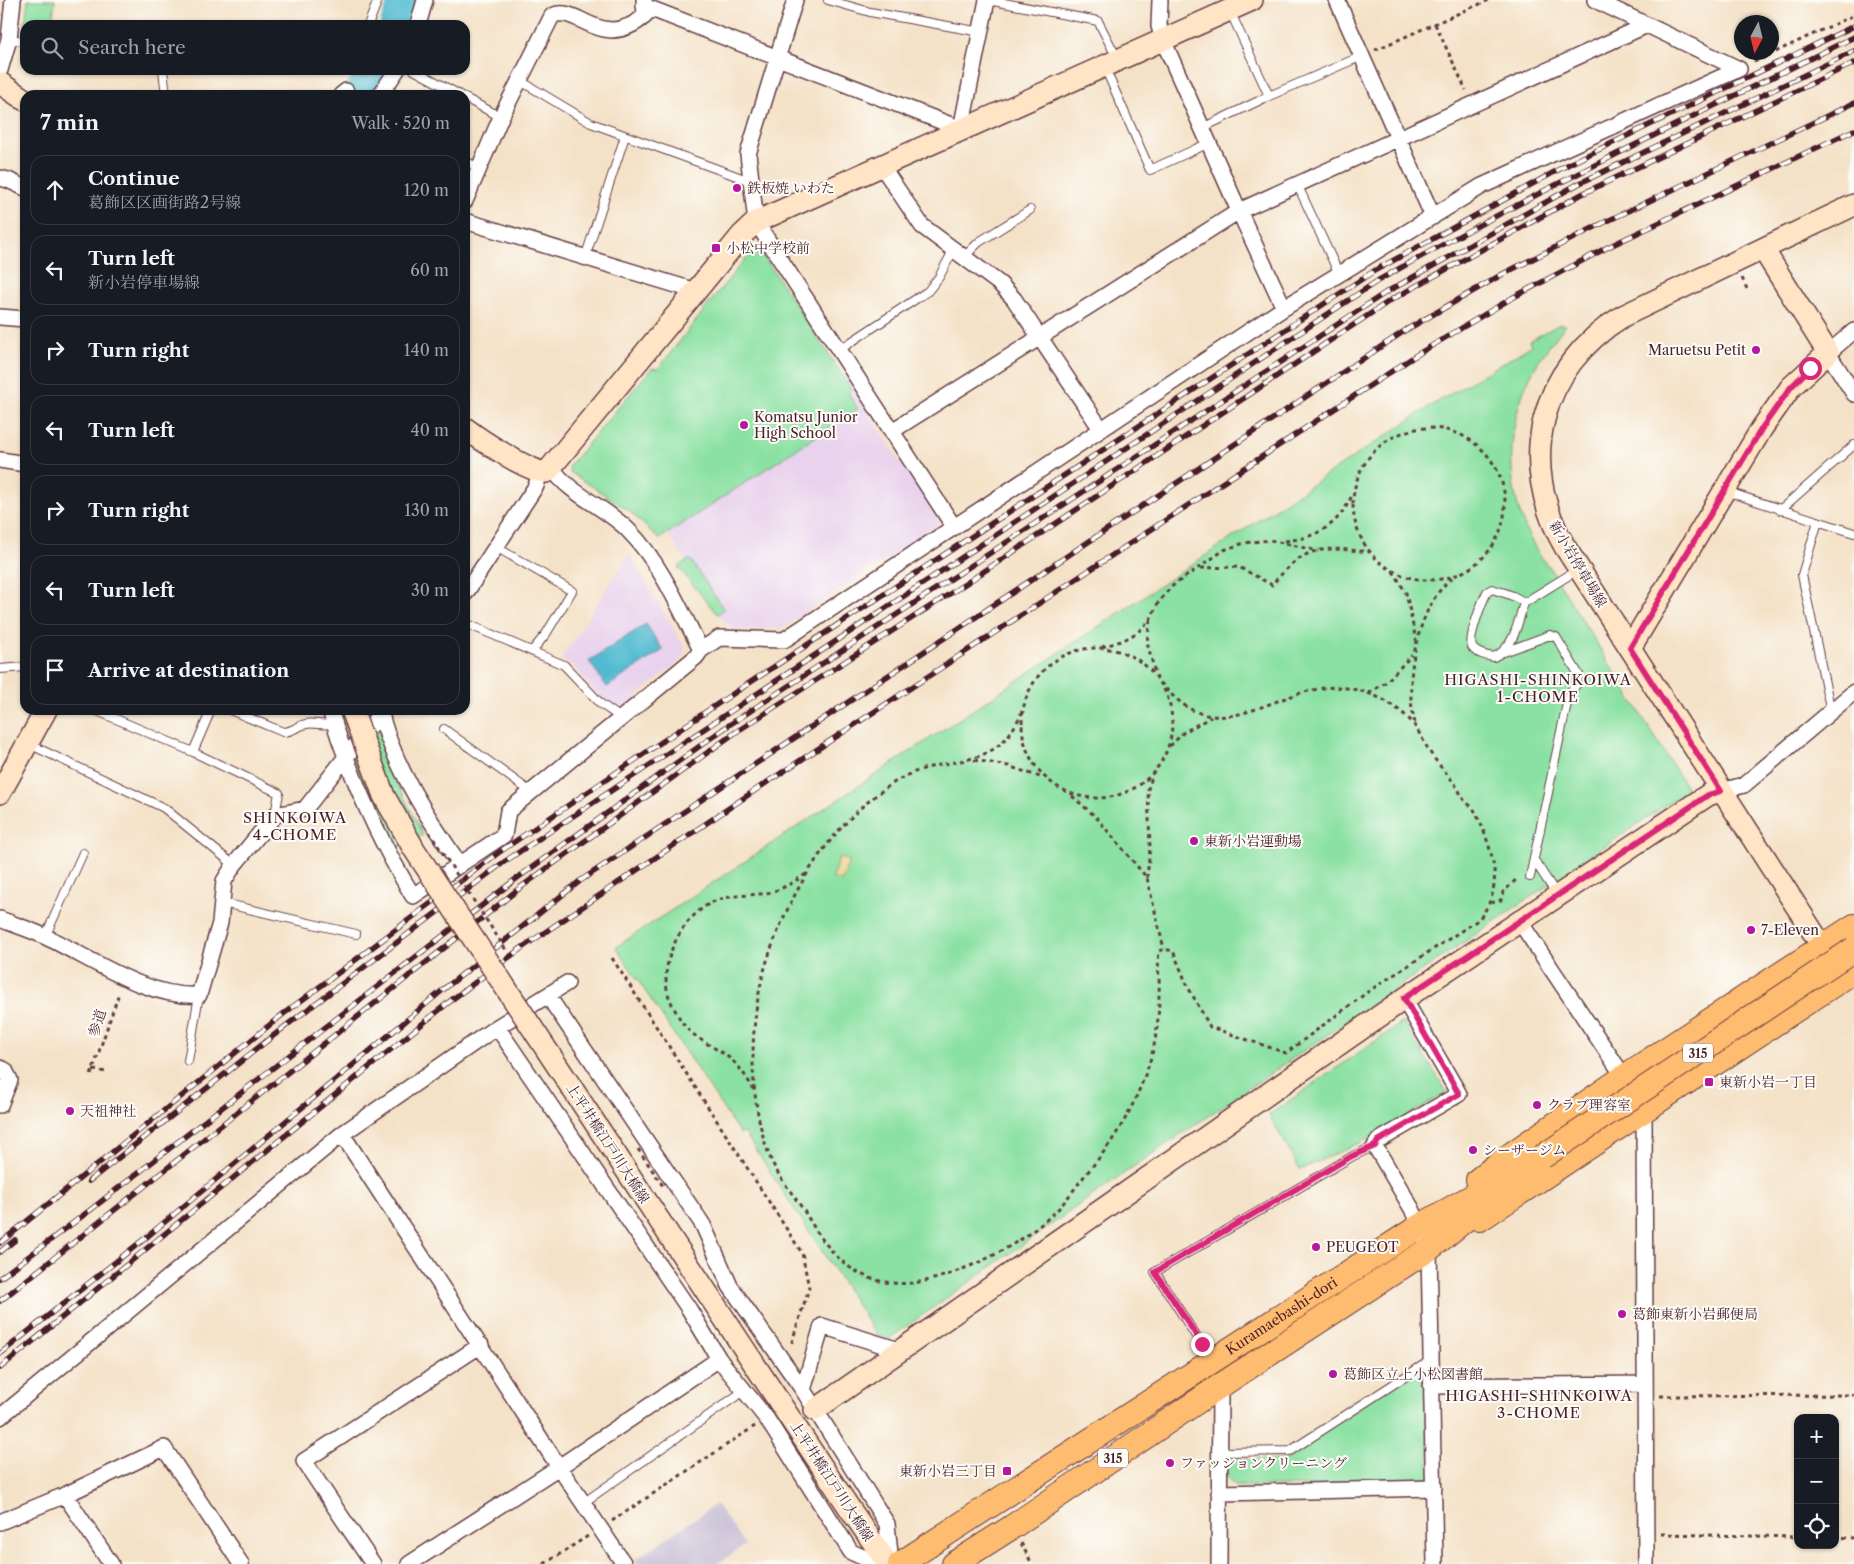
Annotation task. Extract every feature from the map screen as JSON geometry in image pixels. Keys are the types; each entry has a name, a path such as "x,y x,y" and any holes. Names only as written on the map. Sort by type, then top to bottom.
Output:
{"main road":[{"path":"1420,1226 1503,1160 1624,1077 1854,926"},
{"name":"Kuramaebashi-dori","path":"900,1564 1420,1226 1542,1157 1854,949"},
{"path":"1783,972 1794,975 1801,984 1803,997 1798,1007"},
{"path":"1430,1249 1525,1190 1848,974"},
{"name":"Kuramaebashi-dori","path":"954,1564 1012,1527 1220,1386 1430,1249 1542,1157"}],"street":[{"path":"0,70 9,39 13,0"},
{"path":"419,20 424,0"},
{"path":"795,0 748,154 756,222 954,526"},
{"path":"961,130 988,0"},
{"path":"1160,0 1158,26 1163,40 1284,308"},
{"path":"1337,0 1433,217"},
{"path":"1595,0 1740,69"},
{"path":"470,191 481,169 501,117 555,7 598,28 617,31 634,25 644,16 644,3 961,130"},
{"path":"470,586 546,470 742,235 756,222 1244,3"},
{"path":"892,431 1239,211 1646,25"},
{"path":"332,716 345,758 376,831 413,896 458,869 504,835 508,811 696,657 701,650 719,638 784,640 1284,308 1482,186 1740,69"},
{"path":"383,90 394,75"},
{"path":"0,82 20,96"},
{"path":"881,165 922,226 1000,284 1014,299 1101,429"},
{"path":"0,178 20,186"},
{"name":"新小岩停車場線","path":"1848,974 1822,946 1578,569 1551,522 1543,496 1538,464 1544,417 1559,382 1587,344 1612,323 1854,205"},
{"path":"470,224 696,291"},
{"path":"1763,249 1854,394"},
{"path":"0,317 20,319"},
{"path":"1630,648 1762,428 1791,387 1854,331"},
{"path":"470,432 478,438 546,470 602,508 630,532 670,589 701,650"},
{"path":"0,460 20,463"},
{"path":"815,1410 1404,998 1708,795 1744,786 1854,692"},
{"path":"0,792 29,744 44,715"},
{"name":"上平井橋江戸川大橋線","path":"354,715 384,796 414,849 850,1508 890,1564"},
{"path":"0,919 45,936 138,984 188,996 199,995 220,924 224,881 234,865 275,815 304,809 378,715"},
{"path":"382,715 402,768 428,818 458,869"},
{"path":"1520,922 1624,1077"},
{"path":"0,1417 342,1134 496,1027 567,983"},
{"path":"548,996 703,1225 730,1286 803,1390 888,1524 890,1564"},
{"path":"1404,998 1459,1094 1378,1141 1375,1146 1412,1209 1430,1249 1435,1564"},
{"path":"496,1027 689,1309 720,1359 767,1418 851,1552 879,1564"},
{"path":"0,1068 5,1070 10,1080 0,1105"},
{"path":"1644,1111 1646,1564"},
{"path":"342,1134 624,1564"},
{"path":"689,1309 730,1286"},
{"path":"803,1390 822,1326 899,1350"},
{"path":"373,1564 304,1461 481,1345"},
{"path":"409,1564 559,1467 720,1359"},
{"path":"1431,1386 1644,1384"},
{"path":"1219,1564 1220,1386"},
{"path":"0,1522 65,1495 164,1448 241,1564"},
{"path":"1219,1492 1434,1488"},
{"path":"65,1495 111,1564"}],"lane":[{"path":"370,20 378,0"},
{"path":"828,0 870,12 981,32"},
{"path":"988,0 1098,21 1111,63 1150,170 1209,143"},
{"path":"1244,3 1269,96"},
{"path":"9,39 20,40"},
{"path":"1202,128 1269,96 1362,56"},
{"path":"164,75 165,90"},
{"path":"423,75 451,90"},
{"path":"519,80 583,119 750,181"},
{"path":"470,101 501,117"},
{"path":"585,258 625,136"},
{"path":"470,164 481,169"},
{"path":"1297,184 1339,274"},
{"path":"839,350 928,291 959,253 1030,210"},
{"path":"1780,510 1854,446"},
{"path":"1724,491 1854,533"},
{"path":"1818,521 1802,576 1831,712"},
{"path":"496,546 572,590 546,634 532,652"},
{"path":"1504,652 1510,646 1524,603 1578,569"},
{"path":"1524,603 1517,597 1492,589 1487,592 1472,636 1472,646 1485,656 1494,657 1550,634 1556,637 1579,675 1576,685 1569,694 1530,876"},
{"path":"470,625 564,665 601,704 621,718"},
{"path":"0,669 20,667"},
{"path":"107,715 194,752 279,793 275,815"},
{"path":"194,752 209,715"},
{"path":"242,715 283,732 290,732 306,724 328,725 332,716"},
{"path":"444,729 531,792"},
{"path":"29,744 164,808 234,865"},
{"path":"45,936 84,853"},
{"path":"1534,860 1558,896"},
{"path":"223,903 356,934"},
{"path":"188,1061 199,995"},
{"path":"1212,1362 1155,1272 1352,1156 1375,1146"},
{"path":"1220,1452 1290,1451 1431,1360"},
{"path":"583,1503 745,1390"}],"path":[{"path":"1362,56 1489,0"},
{"path":"1740,69 1854,15"},
{"path":"1435,24 1472,105"},
{"path":"1741,278 1747,289"},
{"path":"1281,542 1307,538 1327,529 1343,513 1362,470 1373,454 1387,441 1405,433 1424,429 1443,430 1462,436 1478,446 1491,461 1500,478 1505,497 1504,516 1499,534 1489,551 1475,564 1458,574 1433,599 1412,654 1411,695 1417,730"},
{"path":"1355,488 1354,517 1360,536 1370,552 1393,570 1420,580 1440,579 1458,574"},
{"path":"1155,676 1147,642 1150,620 1158,603 1171,587 1224,550 1244,542 1256,540 1281,542 1318,551"},
{"path":"1200,568 1218,566 1239,567 1272,585 1294,561 1318,551 1342,548 1370,552"},
{"path":"1393,570 1406,593 1416,642"},
{"path":"1150,620 1138,632 1124,640 1099,648 1078,650 1049,665 1034,681 1014,728 992,750 971,760 931,766 891,785 850,820 809,871 778,930 760,990 753,1060 755,1092 765,1142 774,1165 816,1232 837,1258 862,1274 881,1281 912,1284 938,1279 970,1267 1004,1249 1049,1218 1113,1142 1133,1106 1151,1057 1159,1011 1159,951 1164,949 1173,951 1188,987 1210,1027 1286,1053 1369,991 1478,920 1490,903 1494,892 1495,871 1482,826 1474,809 1462,798 1462,792 1454,780 1436,761 1417,730 1398,710 1369,694 1348,688 1324,688 1243,714 1214,716 1192,726 1169,747 1153,774 1148,789 1150,848 1147,878 1164,949"},
{"path":"1099,648 1130,656 1155,676 1180,704 1214,716"},
{"path":"1369,694 1386,682 1412,654"},
{"path":"1162,684 1172,715 1169,747"},
{"path":"1022,710 1024,743 1032,762 1046,779"},
{"path":"971,760 1008,766 1046,779 1069,793 1096,817 1147,878"},
{"path":"1069,793 1095,799 1116,796 1136,788 1153,774"},
{"path":"424,825 458,869"},
{"path":"755,1092 747,1077 729,1058 693,1035 679,1018 667,990 669,960 674,945 688,923 711,902 743,894 773,892 795,882 809,871"},
{"path":"1490,903 1501,900 1503,892 1518,878 1530,876"},
{"path":"612,958 802,1253 810,1288 787,1356 788,1368"},
{"name":"参道","path":"91,1074 125,978"},
{"path":"93,1070 107,1072"},
{"path":"1644,1384 1650,1396 1854,1395"},
{"path":"544,1564 767,1418"},
{"path":"1646,1534 1794,1536"},
{"path":"1839,1537 1854,1538"}],"shaded area":[{"name":"Komatsu Junior High School","path":"754,249 759,249 939,520 937,526 782,628 734,630 717,614 678,567 686,561 668,534 700,317 709,302"},
{"path":"629,554 685,648 681,660 617,712 603,703 573,665 561,660"},
{"path":"716,1504 745,1545 717,1564 638,1564 635,1560"}],"green space":[{"path":"28,0 55,0 53,20 26,20"},
{"path":"754,249 759,249 852,390 848,393 858,409 659,539 628,510 570,472 569,466 652,368 658,369"},
{"name":"東新小岩運動場","path":"1560,324 1566,325 1543,355 1531,375 1521,399 1515,424 1512,450 1512,476 1517,501 1525,526 1536,549 1688,790 1130,1169 887,1340 876,1334 744,1132 740,1134 616,947 1429,407 1531,346 1529,341"},
{"path":"690,559 724,610 717,614 678,567"},
{"path":"377,721 389,767 423,835 398,847 350,755"},
{"path":"1403,1022 1447,1092 1379,1134 1300,1170 1269,1115"},
{"path":"1424,1357 1431,1487 1235,1486 1226,1478 1226,1466 1235,1459 1287,1460"}],"sand":[{"path":"839,857 849,861 842,881 832,878"}],"water":[{"path":"646,624 663,650 607,687 589,661"}],"waterway":[{"path":"398,20 405,0"},
{"path":"361,90 372,75"}],"railway":[{"path":"0,1243 282,1015 498,853 713,707 1374,271 1569,164 1854,26"},
{"path":"89,1181 287,1025 504,862 1379,280 1555,185 1854,37"},
{"path":"0,1278 516,879 726,727 1385,293 1578,184 1854,51"},
{"path":"0,1301 521,887 736,732 968,582 1391,300 1582,194 1854,63"},
{"path":"0,1354 148,1236 444,989 580,881 1406,330 1501,275 1597,226 1854,103"},
{"path":"0,1368 454,998 523,947 766,783 1418,354 1512,298 1608,247 1854,130"},
{"path":"0,1252 15,1240"}],"place":[{"name":"鉄板焼 いわた","path":"737,188"},
{"name":"小松中学校前","path":"716,248"},
{"name":"Maruetsu Petit","path":"1756,350"},
{"name":"Komatsu Junior High School","path":"744,425"},
{"name":"東新小岩運動場","path":"1194,841"},
{"name":"7-Eleven","path":"1751,930"},
{"name":"東新小岩一丁目","path":"1709,1082"},
{"name":"クラブ理容室","path":"1537,1105"},
{"name":"天祖神社","path":"70,1111"},
{"name":"シーザージム","path":"1473,1150"},
{"name":"PEUGEOT","path":"1316,1247"},
{"name":"葛飾東新小岩郵便局","path":"1622,1314"},
{"name":"葛飾区立上小松図書館","path":"1333,1374"},
{"name":"ファッションクリーニング","path":"1170,1463"},
{"name":"東新小岩三丁目","path":"1007,1471"}],"district":[{"name":"HIGASHI-SHINKOIWA 1-CHOME","path":"1538,688"},
{"name":"SHINKOIWA 4-CHOME","path":"295,826"},
{"name":"HIGASHI-SHINKOIWA 3-CHOME","path":"1539,1404"}],"route":[{"path":"1202,1344 1155,1272 1352,1156 1375,1146 1378,1141 1459,1094 1404,998 1708,795 1721,791 1630,648 1762,428 1791,387 1810,368"}]}
